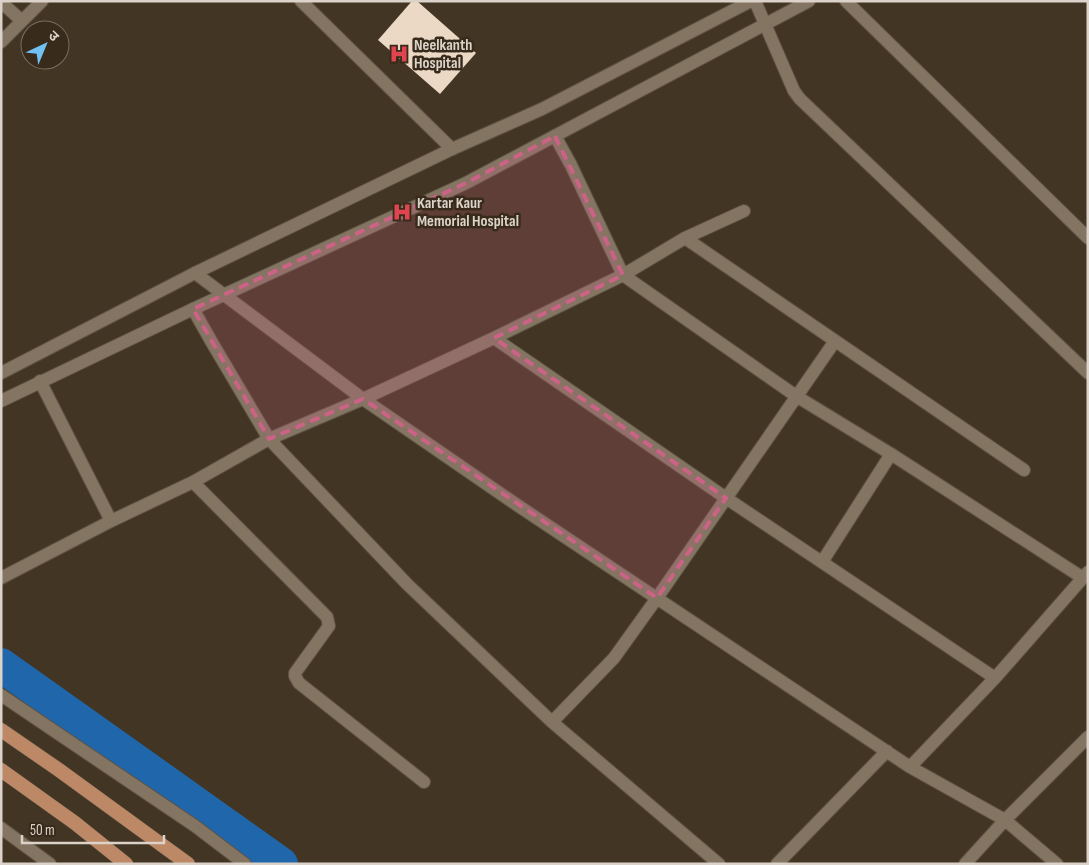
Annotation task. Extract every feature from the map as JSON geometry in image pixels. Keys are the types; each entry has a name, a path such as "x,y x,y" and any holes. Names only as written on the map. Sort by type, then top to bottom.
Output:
{"highway":[{"path":"1,730 67,775 188,864"},
{"path":"1,770 75,823 126,864"}],"street":[{"path":"23,20 42,1"},
{"path":"301,1 452,149"},
{"path":"1,373 195,273 452,149 542,109 753,1 794,91 800,99 1088,373"},
{"path":"1,400 466,183 809,1"},
{"path":"846,1 1088,238"},
{"path":"1,2 21,20"},
{"path":"1,42 20,23"},
{"path":"555,136 622,275 796,396 1085,575 995,678 910,767"},
{"path":"1,578 111,521 193,482 269,439 363,399 494,338 622,275 685,238 744,211"},
{"path":"685,238 1024,470"},
{"path":"195,273 363,399 517,505 910,767 1005,820 1057,864"},
{"path":"193,309 269,439 407,584 552,722 718,864"},
{"path":"494,338 726,498 995,678"},
{"path":"552,722 614,658 835,341"},
{"path":"40,382 111,521"},
{"path":"822,562 891,454"},
{"path":"193,482 327,617 329,626 295,673 299,683 424,782"},
{"path":"1,695 194,826 245,864"},
{"path":"966,864 1005,820 1088,737"},
{"path":"779,863 887,751"},
{"path":"1,828 50,864"}],"highlighted area":[{"path":"555,136 623,275 494,338 726,498 657,598 363,399 269,439 193,309 466,183"}],"building":[{"path":"412,1 417,1 476,53 440,94 378,40"}],"waterway":[{"path":"1,665 281,864"}],"place":[{"name":"Neelkanth Hospital","path":"399,54"},
{"name":"Kartar Kaur Memorial Hospital","path":"402,212"}]}
